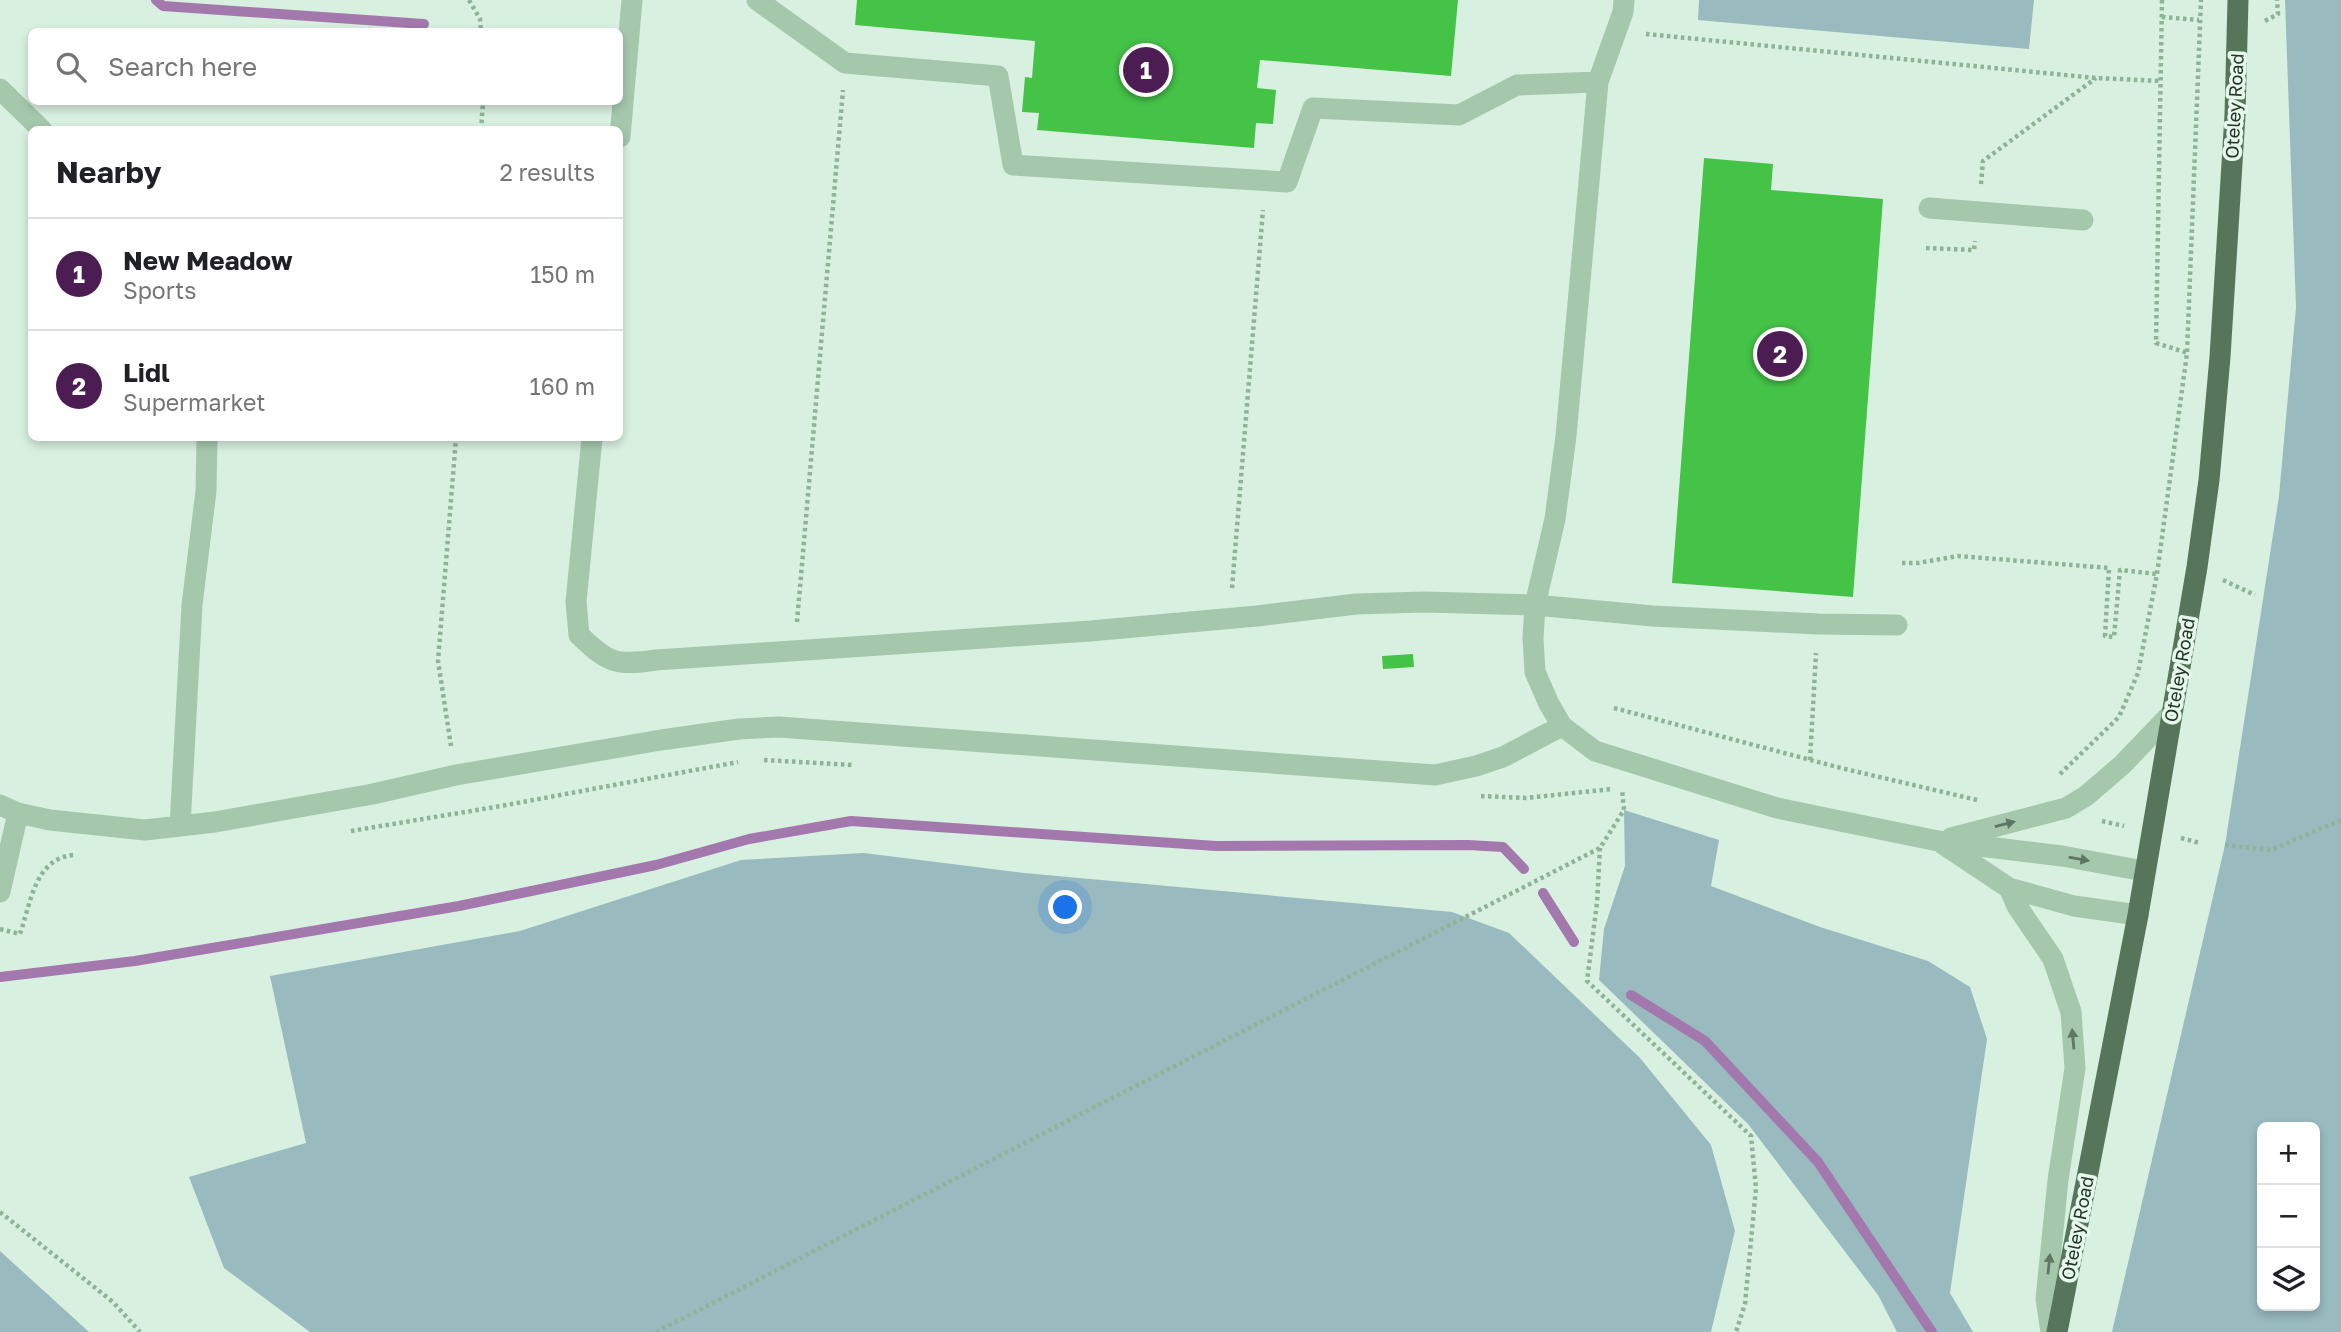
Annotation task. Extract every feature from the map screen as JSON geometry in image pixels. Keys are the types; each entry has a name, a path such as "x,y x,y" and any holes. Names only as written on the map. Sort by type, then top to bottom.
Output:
{"main road":[{"name":"Oteley Road","path":"2057,1332 2138,915 2201,542 2220,357 2235,115 2238,0"}],"street":[{"path":"623,103 632,0"},
{"path":"757,0 845,63 998,76 1013,164 1287,182 1313,108 1459,115 1517,85 1598,82"},
{"path":"1624,0 1623,12 1598,82 1566,436 1555,519 1535,606 1535,672 1562,726 1594,751 1777,807 1938,841 2062,856 2144,871"},
{"path":"0,89 38,126"},
{"path":"621,126 623,105"},
{"path":"1929,208 2083,220"},
{"path":"180,826 192,605 206,491 207,441"},
{"path":"592,441 576,602 579,635 601,656 628,664 1090,631 1356,604 1424,602 1535,606 1653,616 1897,625"},
{"path":"1938,841 2066,808 2086,796 2122,765 2171,714"},
{"path":"0,892 9,809 50,820 145,830 373,794 456,775 739,729 779,727 1435,775 1503,757 1562,726"},
{"path":"1938,841 2009,888 2074,906 2138,915"},
{"path":"2009,888 2017,906 2053,960 2071,1012 2075,1068 2058,1180 2046,1299 2051,1332"}],"path":[{"path":"469,0 480,19 481,28"},
{"path":"2162,0 2156,343 2187,353 2220,357"},
{"path":"2051,782 2119,717 2138,673 2157,574 2187,353 2201,0"},
{"path":"2277,0 2278,14"},
{"path":"2162,17 2199,20"},
{"path":"1616,32 2096,78 2161,81"},
{"path":"797,629 845,63"},
{"path":"1926,248 1974,250 1983,161 2096,78"},
{"path":"481,126 483,105"},
{"path":"1231,597 1264,206"},
{"path":"456,441 438,661 456,775"},
{"path":"1902,563 1918,563 1958,555 2109,568 2105,636 2114,637 2120,570 2157,574"},
{"path":"1810,760 1818,624"},
{"path":"1614,708 1810,760 1984,802"},
{"path":"752,759 862,765"},
{"path":"351,831 738,762"},
{"path":"1470,796 1526,798 1622,788 1624,810 1600,848 1597,903 1587,981 1751,1136 1756,1188 1745,1304 1736,1332"},
{"path":"2225,845 2270,850 2341,820"},
{"path":"656,1332 1600,848"},
{"path":"0,929 20,934 41,871 60,856 79,854"},
{"path":"0,1212 113,1302 140,1332"}],"shaded area":[{"path":"1699,0 2034,0 2029,49 1698,20"},
{"path":"2285,0 2341,0 2341,1332 2112,1332 2225,845 2279,496 2296,307"},
{"path":"1624,810 1719,840 1711,886 1820,927 1928,961 1970,987 1987,1039 1950,1293 1973,1332 1897,1332 1878,1295 1748,1124 1599,980 1604,929 1625,866"},
{"path":"864,853 1024,873 1452,912 1509,933 1640,1058 1711,1145 1735,1231 1711,1332 310,1332 224,1268 189,1177 306,1143 270,976 520,931 741,860"},
{"path":"0,1251 89,1332 0,1332"}],"building":[{"path":"857,0 1458,0 1451,76 1260,60 1257,88 1276,90 1273,124 1256,123 1254,148 1037,130 1039,113 1022,112 1025,77 1032,78 1035,41 855,25"},
{"path":"1704,158 1773,164 1771,190 1883,199 1853,597 1672,583"},
{"path":"1413,654 1414,667 1383,669 1382,656"}],"waterway":[{"path":"156,0 163,6 424,24"},
{"path":"0,977 135,961 459,906 656,865 749,839 851,821 1216,846 1503,847 1524,869"},
{"path":"1543,893 1574,942"},
{"path":"1631,995 1705,1041 1818,1162 1932,1332"}],"place":[{"name":"New Meadow","path":"1146,70"},
{"name":"Lidl","path":"1780,354"}]}
